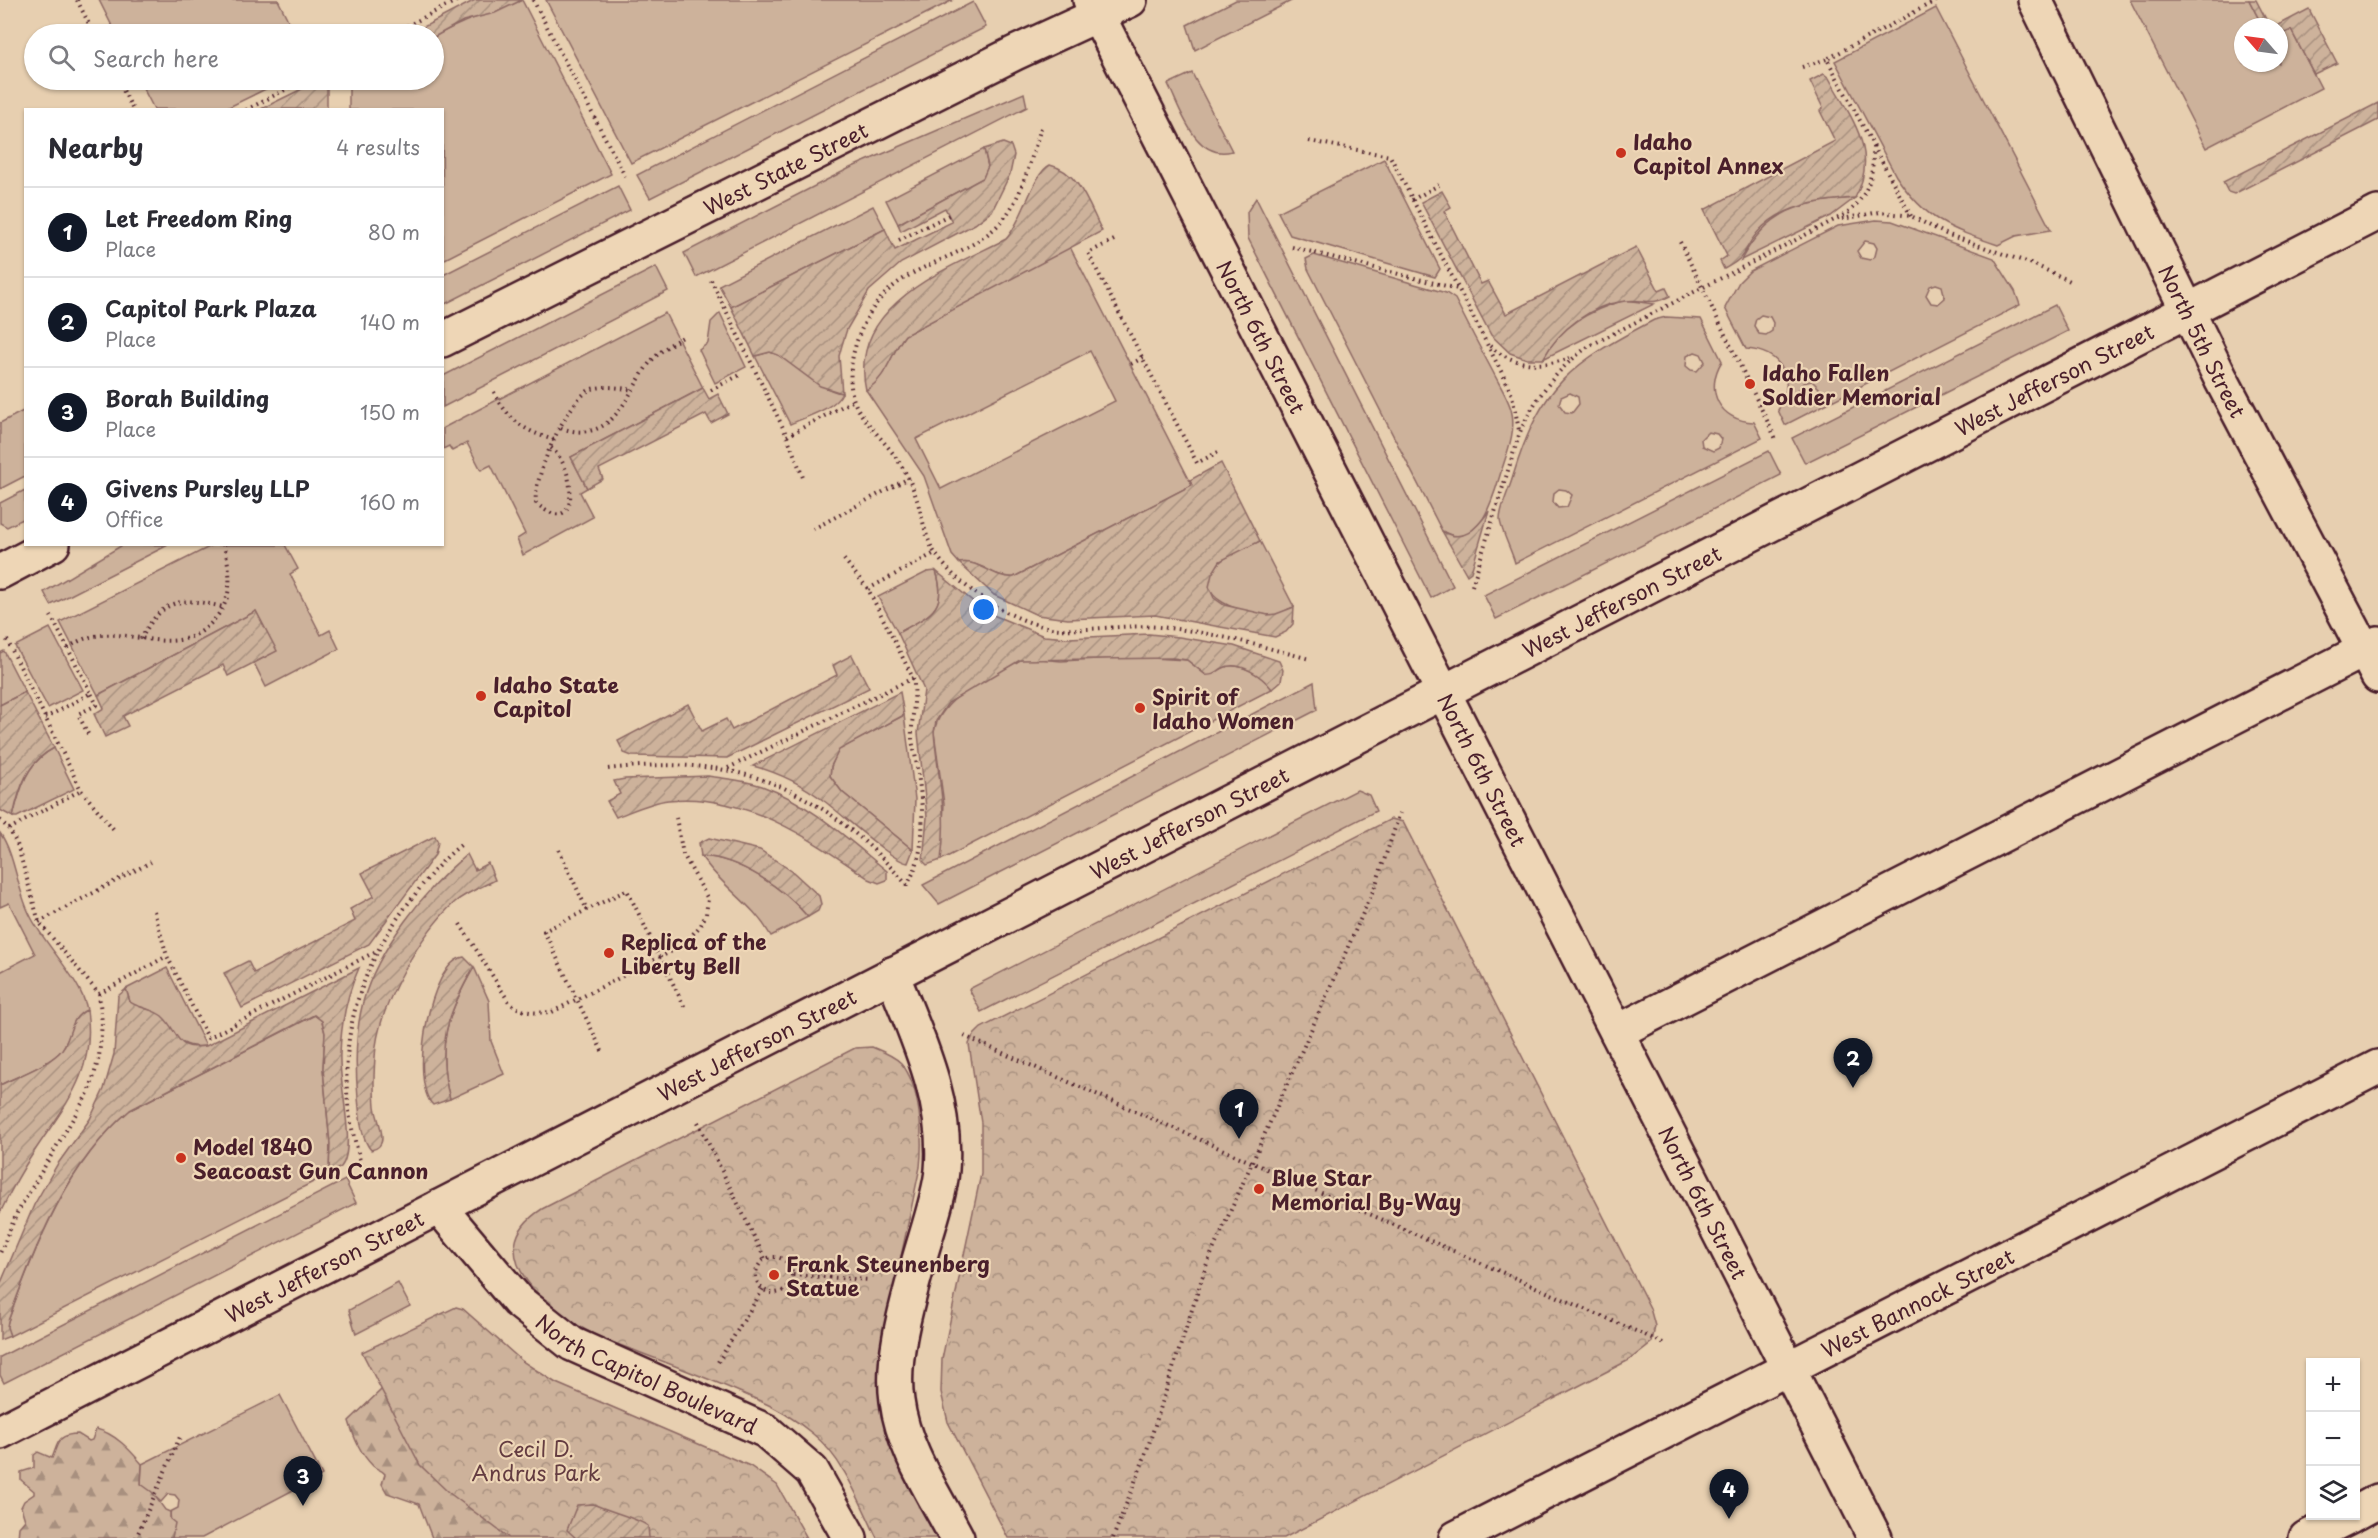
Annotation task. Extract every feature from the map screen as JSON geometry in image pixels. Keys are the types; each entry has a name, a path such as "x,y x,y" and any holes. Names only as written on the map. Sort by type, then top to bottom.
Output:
{"street":[{"name":"West State Street","path":"444,339 994,63 1094,8 1130,0"},
{"name":"North 5th Street","path":"2035,0 2221,379 2373,656"},
{"name":"North 6th Street","path":"1094,8 1875,1538"},
{"name":"West Jefferson Street","path":"0,1432 2378,213"},
{"path":"0,573 49,546"},
{"path":"1617,1032 2373,656"},
{"path":"892,974 921,1042 939,1100 942,1171 913,1282 896,1374 896,1401 909,1445 957,1538"},
{"name":"West Bannock Street","path":"1456,1538 2378,1067"},
{"name":"North Capitol Boulevard","path":"439,1207 518,1301 572,1344 766,1431 812,1471 850,1538"},
{"path":"2360,1510 2378,1501"},
{"path":"2310,1537 2341,1520"}],"path":[{"path":"76,0 89,24"},
{"path":"411,24 458,0"},
{"path":"533,0 625,176"},
{"path":"1802,67 1827,59 1937,0"},
{"path":"1827,59 1911,216"},
{"path":"123,90 132,108"},
{"path":"250,108 285,90"},
{"path":"1041,128 1018,191 1007,214 996,227 978,239 916,270 895,285 877,303 863,325 853,354 851,382 854,400 860,413 909,477 935,553 986,601 1012,616 1041,627 1061,629 1165,627 1228,637 1310,660"},
{"path":"1309,141 1390,156 1512,395 1520,432"},
{"path":"1472,586 1520,432 1541,391 1573,357 1589,346 1703,290 1848,213 1865,195 1873,164 1873,146"},
{"path":"1412,200 1439,185"},
{"path":"1836,221 1873,213 1911,216 1946,234 2035,265 2070,281"},
{"path":"898,240 949,215"},
{"path":"1114,240 1088,253 1197,463 1222,450"},
{"path":"1680,242 1776,439"},
{"path":"1292,247 1459,290"},
{"path":"711,280 787,436 804,480"},
{"path":"561,428 586,432 600,427 615,417 634,390 645,369 657,356 683,337"},
{"path":"1487,344 1511,360 1526,364 1557,363 1573,357"},
{"path":"1131,364 1144,357"},
{"path":"711,390 740,375"},
{"path":"550,448 564,463 572,498 570,507 564,513 545,512 536,503 534,492 550,448 573,405 582,394 592,389 611,387 634,390"},
{"path":"494,392 507,415 521,428 554,440"},
{"path":"787,436 854,400"},
{"path":"813,529 909,477"},
{"path":"68,648 99,635 118,634 162,642 195,636 211,625 223,607 230,574 223,546"},
{"path":"868,589 935,553"},
{"path":"608,769 634,766 728,768 756,776 801,795 853,832 907,885 918,862 922,813 912,737 915,710 913,678 868,589 842,557"},
{"path":"141,639 155,617 180,601 196,600 223,607"},
{"path":"51,616 97,705 78,714 88,735"},
{"path":"7,640 81,790 116,832"},
{"path":"728,768 913,678"},
{"path":"45,718 91,693"},
{"path":"9,829 81,790"},
{"path":"1113,1538 1145,1456 1206,1266 1250,1162 1376,884 1400,813"},
{"path":"460,924 509,1002 516,1009 529,1013 552,1012 682,946 692,937 706,914 708,899 682,854 676,818"},
{"path":"0,820 9,829 17,844 39,922 99,994 102,1023 99,1057 90,1090 17,1213 0,1252"},
{"path":"361,1165 349,1112 348,1056 356,1004 376,951 393,923 446,856 462,844"},
{"path":"559,850 587,910"},
{"path":"39,922 151,862"},
{"path":"602,1051 544,931 627,890 685,1008"},
{"path":"154,911 167,956 208,1038 376,951"},
{"path":"99,994 167,956"},
{"path":"964,1036 1663,1343"},
{"path":"678,1084 765,1259"},
{"path":"776,1256 786,1261 793,1275 789,1286 780,1293 763,1289 759,1285 757,1274 761,1262 776,1256"},
{"path":"793,1275 860,1279"},
{"path":"725,1351 763,1289"},
{"path":"136,1538 180,1437"}],"green space":[{"path":"99,0 278,0 290,24 111,24"},
{"path":"475,0 522,0 495,13 463,21 444,31 444,24 429,24"},
{"path":"522,0 611,174 444,259 444,108 349,108 349,90 444,90 444,32"},
{"path":"546,0 953,0 631,163"},
{"path":"1236,0 1293,0 1195,50 1187,25"},
{"path":"2130,0 2249,0 2258,18 2234,18 2234,72 2288,72 2288,32 2291,30 2321,88 2206,148"},
{"path":"2249,0 2256,0 2265,18 2258,18"},
{"path":"973,2 986,27 650,198 637,175"},
{"path":"1936,8 2051,230 2016,236 1998,245 1952,228 1928,213 1896,176 1835,61"},
{"path":"2309,9 2337,63 2314,74 2291,30 2288,32 2288,20"},
{"path":"1192,73 1232,151 1219,152 1208,148 1199,141 1184,119 1168,84"},
{"path":"1824,74 1829,78 1853,122 1864,150 1865,165 1862,181 1855,198 1802,206 1778,216 1757,233 1741,257 1724,269 1720,261 1727,256 1704,210 1835,141 1820,111 1823,108 1810,81"},
{"path":"144,90 264,90 227,108 153,108"},
{"path":"300,90 327,90 327,108 263,108"},
{"path":"1024,93 1027,107 696,277 684,253 850,168"},
{"path":"2378,103 2378,120 2234,194 2228,192 2223,182"},
{"path":"1003,143 1011,146 1014,155 1010,174 992,211 975,224 901,263 869,291 847,329 839,356 842,393 820,386 778,355 770,352 755,356 731,307 885,229 895,250 952,222 945,208 901,231 898,224 983,178 988,166 984,149"},
{"path":"984,149 988,167 983,178 898,224 886,200"},
{"path":"1384,159 1440,269 1435,277 1290,235 1278,212"},
{"path":"1050,165 1060,169 1076,182 1102,231 905,335 884,372 866,390 864,360 872,335 886,313 907,294 931,278 1006,239 1018,221 1038,177"},
{"path":"618,186 630,210 444,304 444,274"},
{"path":"1442,191 1451,207 1444,211 1481,284 1488,281 1506,314 1636,247 1659,291 1666,288 1670,296 1652,302 1632,300 1612,303 1588,313 1558,338 1543,359 1527,359 1510,353 1491,335 1421,202"},
{"path":"1256,198 1453,586 1431,598 1248,238 1247,212"},
{"path":"1855,198 1831,216 1741,260 1763,229 1788,211 1818,202"},
{"path":"873,206 885,229 731,307 719,285"},
{"path":"1876,220 1892,221 1994,258 2015,291 2020,305 1785,425 1778,410 1784,399 1786,388 1782,369 1777,361 1768,355 1746,349 1725,308 1739,282 1750,271 1838,226","holes":["1865,241 1874,243 1877,248 1875,256 1870,260 1861,258 1857,251","1936,284 1942,286 1945,298 1938,304 1931,303 1926,295 1930,286","1761,315 1770,317 1773,323 1772,331 1766,335 1759,334 1754,326 1756,319","1812,381 1819,388 1815,400 1804,399 1799,389 1803,383"]},
{"path":"1070,247 1192,485 1014,577 1006,577 974,564 959,563 952,555 924,476 866,390 879,379 905,335","holes":["1090,351 1115,401 941,489 916,439"]},
{"path":"1314,255 1446,293 1455,299 1505,395 1513,417 1511,441 1489,508 1475,529 1466,535 1455,536 1442,531 1308,269 1306,259"},
{"path":"656,267 668,291 444,406 444,375"},
{"path":"1625,300 1654,304 1543,359 1550,347 1567,328 1588,314"},
{"path":"2055,305 2068,331 1805,463 1792,438"},
{"path":"665,313 703,388 571,457 587,488 580,492 593,517 523,555 517,539 525,534 491,465 481,470 467,443 452,451 449,446 444,448 444,427"},
{"path":"720,313 746,367 715,383 699,350 708,343 711,322"},
{"path":"1666,317 1701,319 1722,361 1714,383 1718,402 1732,416 1754,422 1762,438 1515,563 1502,529 1500,515 1535,419 1563,380 1581,364 1654,320","holes":["1695,352 1701,354 1705,362 1697,371 1691,370 1686,366 1687,356","1570,393 1578,397 1579,404 1572,413 1565,412 1559,404 1561,397","1708,432 1717,434 1721,439 1719,448 1713,451 1702,446 1701,439","1559,489 1566,490 1572,495 1567,507 1558,508 1553,502 1554,493"]},
{"path":"770,352 789,361 822,386 842,393 833,404 790,424 755,356"},
{"path":"703,388 709,399 718,394 728,414 711,423 706,414 599,469 603,479 587,488 571,457"},
{"path":"24,411 24,477 0,489 0,423"},
{"path":"1769,451 1781,475 1496,619 1484,595"},
{"path":"1221,463 1260,541 1220,561 1212,574 1209,587 1214,598 1224,605 1268,615 1294,607 1293,624 1286,632 1275,637 1155,615 1068,619 1037,615 994,595 959,563 974,564 1000,575 1014,577 1192,485 1190,480"},
{"path":"24,491 24,518 7,527 0,523 0,503"},
{"path":"1489,511 1471,572 1467,575 1442,531 1456,536 1469,533"},
{"path":"1260,541 1294,607 1275,615 1235,608 1214,595 1209,586 1210,576 1223,559"},
{"path":"121,546 166,546 51,605 44,592"},
{"path":"211,546 286,546 298,569 290,574 321,635 330,630 339,649 266,687 254,663 276,651 256,611 98,695 60,622"},
{"path":"936,571 940,595 938,603 927,616 898,633 878,597 927,572"},
{"path":"936,571 986,612 1044,636 1069,638 1149,634 1234,646 1279,661 1283,670 1281,681 1272,689 1250,671 1236,666 1229,666 1206,675 1187,660 1173,658 1020,660 948,703 936,721 934,732 943,810 943,842 941,860 927,865 923,861 927,817 918,733 924,690 898,633 927,616 938,603 940,595"},
{"path":"256,611 277,651 228,676 223,665 123,716 128,726 105,737 94,714 104,708 98,695"},
{"path":"50,628 83,690 48,708 15,646"},
{"path":"4,651 25,692 0,705 0,653"},
{"path":"852,655 869,688 727,758 632,756 624,753 618,741 688,704 702,731 726,719 732,730 837,675 833,665"},
{"path":"1134,657 1187,660 1206,675 1228,666 1240,667 1258,675 1272,689 941,860 944,804 934,732 938,719 946,708 968,689 1020,660 1030,658 1061,661"},
{"path":"1314,682 1317,710 939,904 923,885"},
{"path":"25,692 54,748 31,768 21,786 13,817 0,810 0,705"},
{"path":"900,692 904,715 839,750 831,766 830,776 842,792 913,850 908,863 891,855 807,789 782,776 753,766"},
{"path":"904,715 915,799 913,850 842,792 830,776 838,750"},
{"path":"54,748 74,789 13,817 22,786 31,768"},
{"path":"708,776 756,784 796,802 828,823 887,871 887,880 879,883 869,879 800,834 750,811 723,803 696,799 668,800 616,817 607,801 620,794 614,781"},
{"path":"1357,790 1369,795 1376,811 981,1012 969,989"},
{"path":"1391,819 1403,822 1650,1308 1655,1326 1652,1342 1629,1360 1284,1538 1008,1538 948,1422 941,1392 942,1359 981,1174 981,1123 969,1044 973,1036 981,1028"},
{"path":"0,833 9,851 30,915 78,987 87,1010 77,1018 59,1053 38,1067 0,1085 0,972 35,954 9,903 0,907"},
{"path":"435,836 438,842 435,855 369,944 242,1008 224,973 248,961 254,973 355,921 350,909 374,896 362,873"},
{"path":"709,838 760,850 793,872 819,896 821,904 818,911 808,917 774,885 760,876 730,862 701,856 699,843"},
{"path":"467,854 475,870 488,863 495,880 460,898 442,915 417,949 395,989 386,1009 376,1046 374,1098 382,1138 379,1146 371,1150 363,1132 357,1086 357,1038 363,1002 379,962 405,921 435,884"},
{"path":"701,856 730,862 760,876 774,885 808,917 771,936 755,914 718,877"},
{"path":"464,957 474,967 457,999 444,1046 446,1080 450,1099 433,1105 426,1092 423,1073 426,1024 432,1000 441,979 452,964"},
{"path":"474,967 489,1001 491,1041 504,1074 450,1099 446,1080 444,1046 457,999"},
{"path":"167,968 206,1046 195,1046 180,1041 153,1012 130,1002 126,989"},
{"path":"359,968 348,999 341,1043 340,1066 347,1145 341,1167 329,1174 330,1144 323,1068 325,1033 322,1021 314,1015 130,1110 108,1131 88,1155 56,1207 42,1235 8,1321 10,1336 0,1340 0,1285 34,1205 57,1165 90,1119 104,1089 114,1054 118,996 126,989 130,1002 162,1016 182,1043 195,1047 206,1046"},
{"path":"87,1010 89,1032 83,1070 67,1102 25,1167 0,1213 0,1085 38,1067 59,1053 76,1018"},
{"path":"315,1015 322,1021 325,1033 323,1068 330,1144 329,1174 10,1336 6,1327 42,1235 71,1181 88,1155 108,1132 130,1110"},
{"path":"872,1047 901,1063 913,1085 919,1113 920,1167 884,1337 939,1538 877,1538 834,1456 806,1428 784,1413 759,1401 606,1340 577,1325 541,1297 527,1280 517,1262 515,1244 523,1226 542,1209 855,1048"},
{"path":"345,1180 356,1203 4,1383 0,1375 0,1357"},
{"path":"398,1283 410,1306 356,1334 349,1310"},
{"name":"Cecil D. Andrus Park","path":"456,1307 463,1309 522,1361 556,1383 750,1466 777,1485 807,1538 509,1538 448,1492 420,1465 362,1352"},
{"path":"389,1374 562,1538 432,1538 419,1504 387,1493 382,1484 385,1474 364,1456 349,1421 381,1390"},
{"path":"280,1395 322,1475 202,1538 172,1538 170,1512 178,1508 179,1500 175,1495 168,1494 161,1502 141,1484 142,1464"},
{"path":"96,1429 116,1438 142,1464 141,1484 152,1492 165,1510 170,1512 170,1519 175,1523 172,1538 18,1538 19,1527 25,1520 21,1507 24,1501 34,1494 34,1491 21,1480 21,1472 34,1468 34,1455 38,1452 52,1458 62,1438 78,1434 89,1441 92,1440"},
{"path":"593,1504 648,1526 649,1538 576,1538 567,1530 577,1505"}],"place":[{"name":"Idaho Capitol Annex","path":"1621,153"},
{"name":"Idaho Fallen Soldier Memorial","path":"1750,384"},
{"name":"Idaho State Capitol","path":"481,696"},
{"name":"Spirit of Idaho Women","path":"1140,708"},
{"name":"Replica of the Liberty Bell","path":"609,953"},
{"name":"Capitol Park Plaza","path":"1853,1088"},
{"name":"Let Freedom Ring","path":"1239,1139"},
{"name":"Model 1840 Seacoast Gun Cannon","path":"181,1158"},
{"name":"Blue Star Memorial By-Way","path":"1259,1189"},
{"name":"Frank Steunenberg Statue","path":"774,1275"},
{"name":"Borah Building","path":"303,1506"},
{"name":"Givens Pursley LLP","path":"1729,1519"}]}
